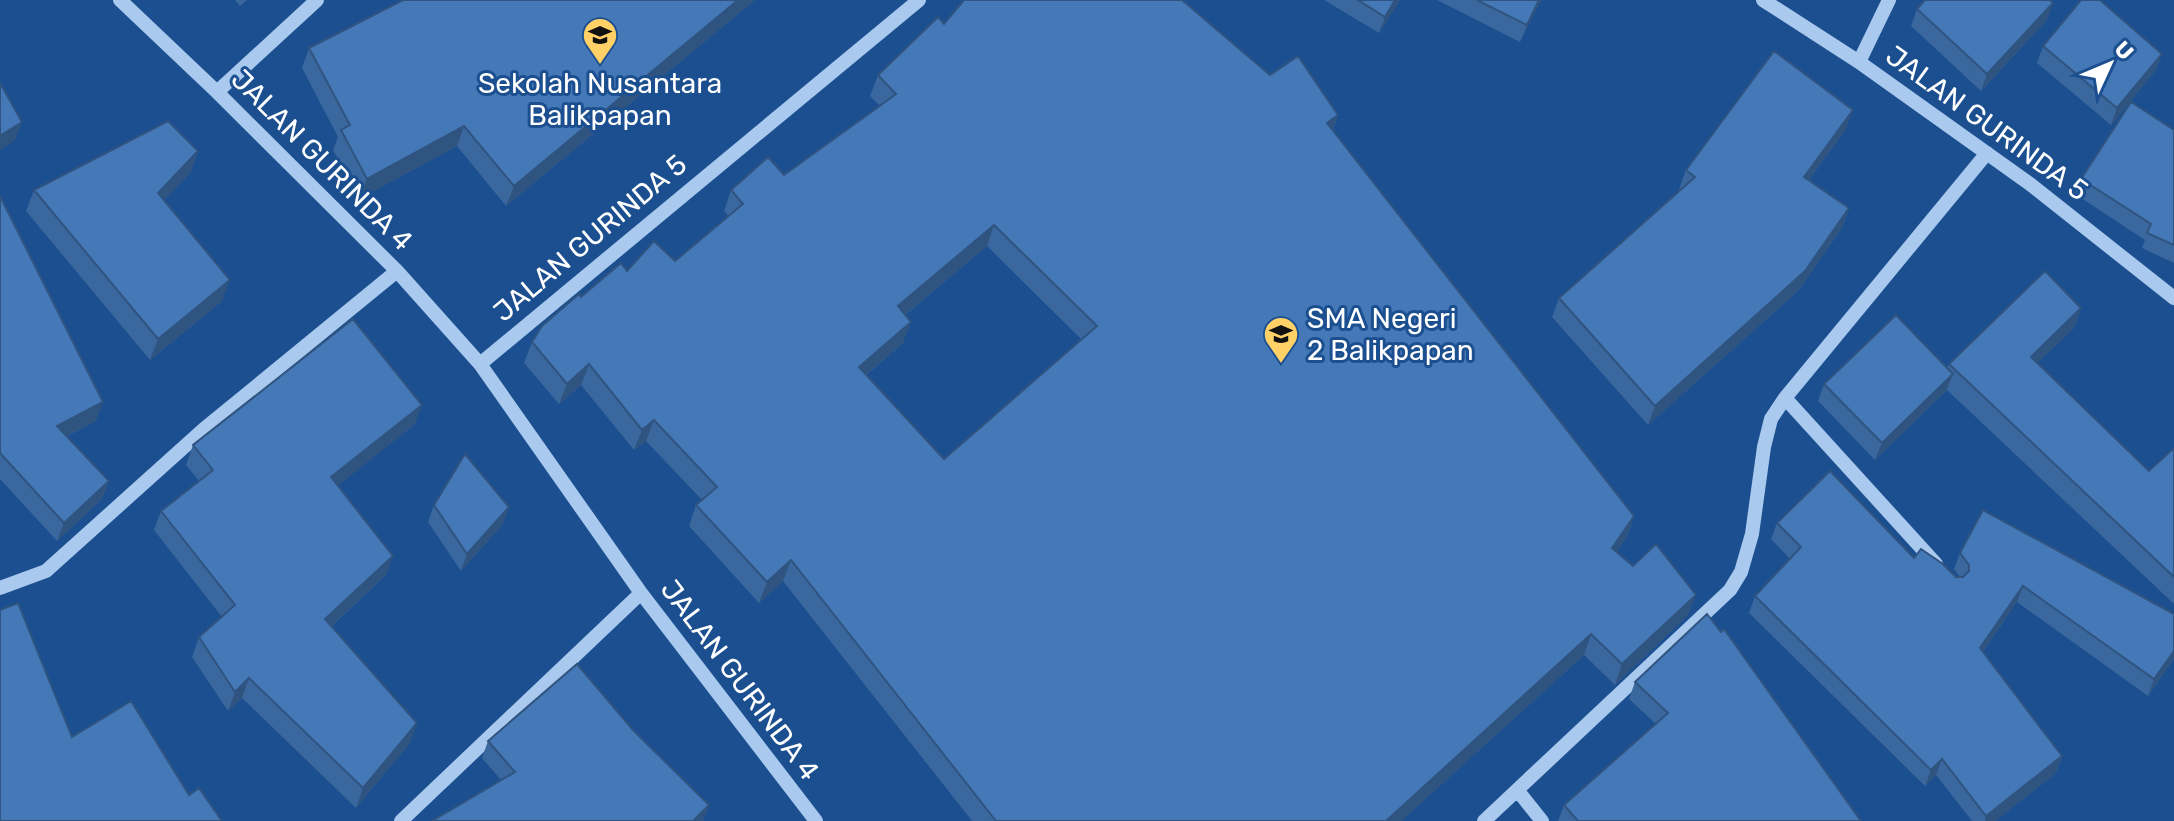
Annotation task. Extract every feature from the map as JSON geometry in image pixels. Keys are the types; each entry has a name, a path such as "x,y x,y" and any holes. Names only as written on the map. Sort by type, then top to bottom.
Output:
{"street":[{"name":"JALAN GURINDA 4","path":"120,0 397,271 480,364 641,593 816,821"},
{"path":"217,92 317,0"},
{"name":"JALAN GURINDA 5","path":"480,364 919,0"},
{"name":"JALAN GURINDA 5","path":"1763,0 1859,62 2030,184 2174,298"},
{"path":"1859,62 1889,0"},
{"path":"1484,821 1730,590 1741,572 1752,534 1771,419 1987,153"},
{"path":"0,588 46,571 204,429 397,271"},
{"path":"1785,398 1944,572"},
{"path":"401,821 641,593"},
{"path":"1518,791 1542,821"}],"building":[{"path":"403,0 738,0 514,186 464,126 367,179 341,130 350,125 309,48"},
{"name":"SMA Negeri 2 Balikpapan","path":"964,0 1182,0 1270,75 1298,56 1338,115 1327,123 1634,516 1612,548 1633,566 1656,544 1696,595 1622,664 1591,634 1386,821 996,821 791,560 767,582 696,505 717,487 654,420 642,430 589,364 567,384 532,342 542,326 579,294 581,297 621,263 627,271 654,241 675,261 743,204 731,190 768,157 784,175 896,94 878,75 938,17 944,24","holes":["994,225 1097,326 944,459 859,367 911,322 898,306"]},
{"path":"1358,0 1395,0 1385,17"},
{"path":"1477,0 1539,0 1527,25"},
{"path":"1925,0 2050,0 2053,3 1987,74 1917,9"},
{"path":"2081,0 2100,0 2162,54 2117,108 2043,46"},
{"path":"1774,51 1853,110 1804,177 1849,208 1805,271 1655,406 1559,298 1695,177 1686,170"},
{"path":"0,83 22,122 0,136"},
{"path":"2131,102 2174,130 2174,245 2147,233 2151,224 2081,179"},
{"path":"168,121 198,151 158,193 230,280 158,339 34,190"},
{"path":"0,196 103,402 57,426 109,481 64,523 0,453"},
{"path":"2045,271 2081,308 2031,357 2149,471 2174,448 2174,577 1949,364"},
{"path":"1896,315 1953,374 1882,443 1824,384"},
{"path":"353,319 422,405 331,477 393,556 325,619 417,723 363,788 249,678 235,692 199,637 235,605 161,511 213,470 193,445"},
{"path":"465,454 509,507 467,554 434,505"},
{"path":"1830,471 1914,558 1921,549 1956,577 1963,577 1969,571 1969,565 1960,553 1983,510 2174,614 2174,651 2154,679 2023,586 1980,648 2062,756 1986,816 1942,759 1931,770 1755,596 1801,547 1777,523"},
{"path":"18,603 72,737 131,701 189,795 199,788 222,821 0,821 0,610"},
{"path":"1707,614 1721,632 1724,629 1861,821 1578,821 1564,805 1668,713 1635,682"},
{"path":"577,664 633,730 709,805 693,821 432,821 515,772 488,741"}],"place":[{"name":"Sekolah Nusantara Balikpapan","path":"600,66"},
{"name":"SMA Negeri 2 Balikpapan","path":"1281,365"}]}
